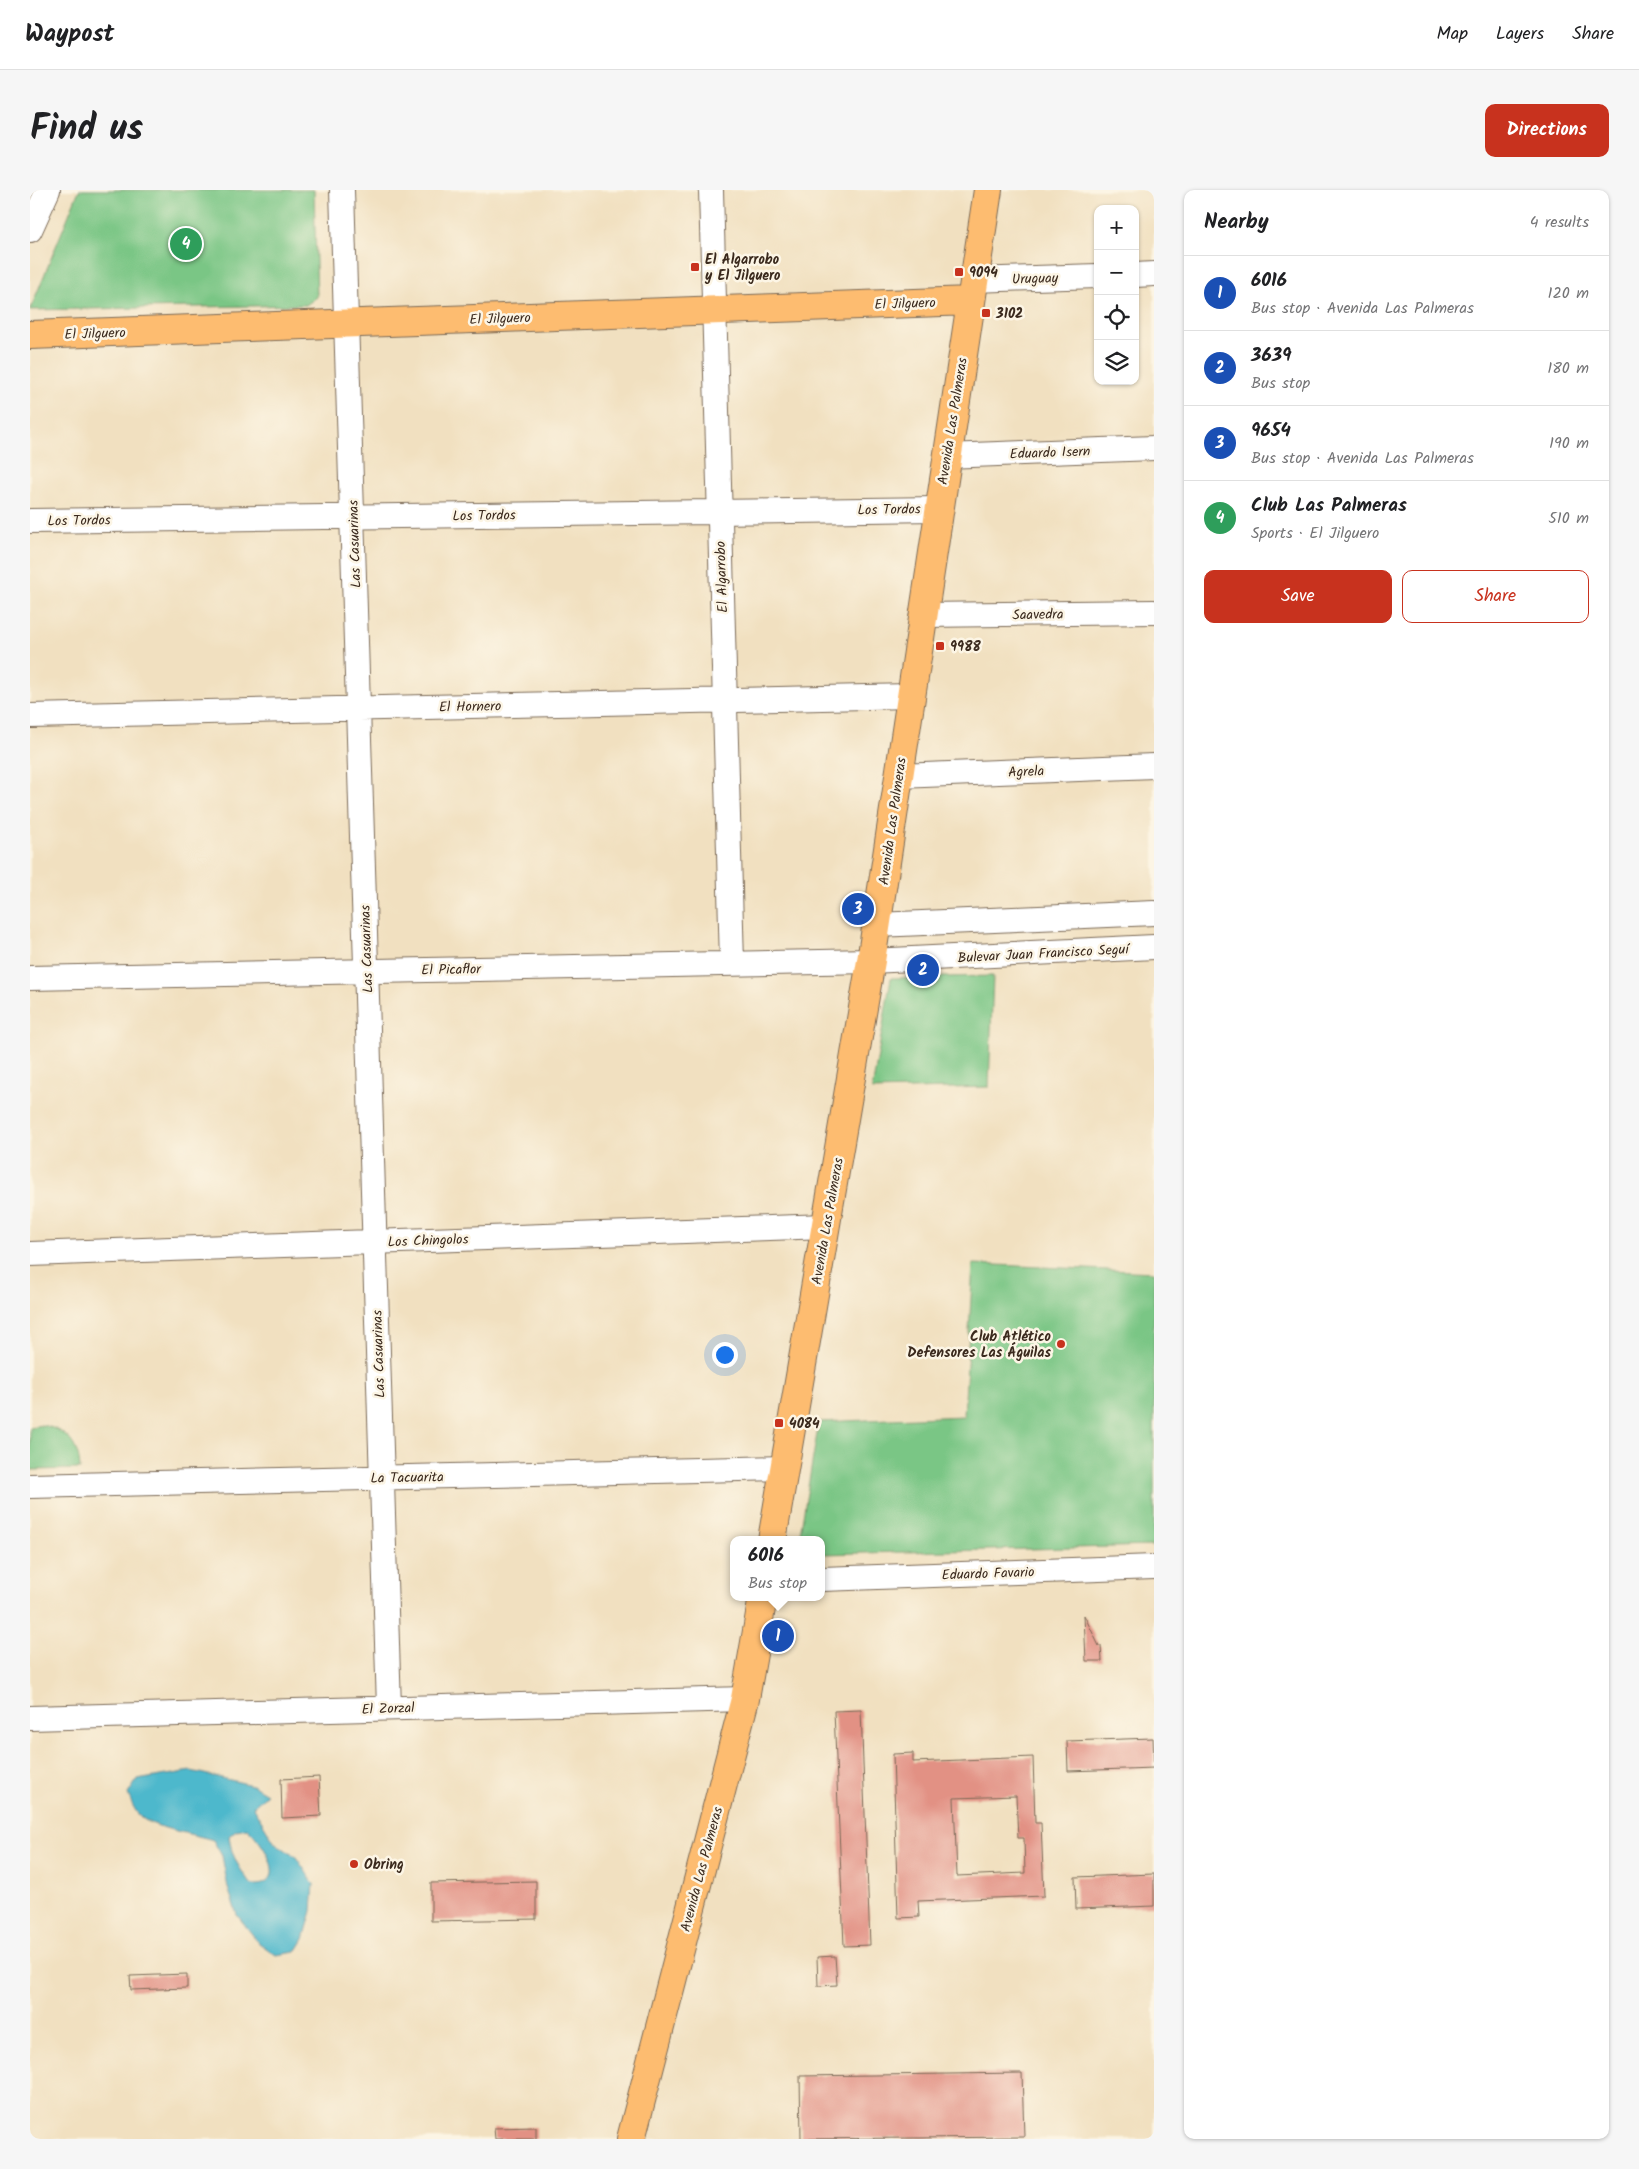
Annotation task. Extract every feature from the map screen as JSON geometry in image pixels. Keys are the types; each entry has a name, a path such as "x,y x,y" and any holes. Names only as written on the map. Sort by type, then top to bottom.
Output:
{"main road":[{"name":"Avenida Las Palmeras","path":"773,1536 871,961 946,456 988,190"},
{"name":"El Jilguero","path":"30,335 714,310 972,291"},
{"name":"Avenida Las Palmeras","path":"631,2139 745,1699 761,1601"}],"street":[{"path":"30,230 48,190"},
{"name":"Las Casuarinas","path":"342,190 389,1708"},
{"name":"El Algarrobo","path":"711,190 732,963"},
{"path":"1139,275 1154,274"},
{"name":"Uruguay","path":"972,291 1094,276"},
{"name":"Eduardo Isern","path":"946,456 1154,448"},
{"name":"Los Tordos","path":"30,521 939,509"},
{"name":"Saavedra","path":"922,616 1154,612"},
{"name":"El Hornero","path":"30,716 911,696"},
{"name":"Agrela","path":"899,776 1154,766"},
{"path":"876,925 1154,913"},
{"path":"932,923 934,958"},
{"name":"Bulevar Juan Francisco Seguí","path":"871,961 1154,947"},
{"name":"El Picaflor","path":"30,978 871,961"},
{"name":"Los Chingolos","path":"30,1254 826,1226"},
{"name":"La Tacuarita","path":"30,1486 785,1468"},
{"name":"Eduardo Favario","path":"825,1579 1154,1567"},
{"name":"El Zorzal","path":"30,1718 745,1699"}],"green space":[{"path":"79,190 314,190 317,297 306,305 30,310"},
{"path":"993,976 989,1087 872,1090 891,978"},
{"name":"Club Atlético Defensores Las Águilas","path":"973,1264 1154,1272 1154,1546 825,1554 825,1536 800,1536 819,1422 964,1416"},
{"path":"42,1425 58,1430 70,1440 77,1452 80,1469 30,1470 30,1427"}],"water":[{"path":"191,1771 252,1785 267,1794 253,1807 274,1842 296,1857 314,1884 312,1911 304,1939 296,1952 276,1955 259,1943 237,1915 228,1888 222,1856 213,1840 157,1825 140,1816 128,1794 137,1780","holes":["247,1828 263,1847 271,1864 270,1878 261,1885 252,1885 240,1868 230,1843 229,1836 236,1830"]}],"building":[{"path":"1084,1615 1099,1646 1101,1646 1102,1661 1086,1661"},
{"path":"861,1710 870,1945 844,1946 834,1711"},
{"path":"1153,1738 1154,1768 1068,1771 1067,1741"},
{"path":"913,1753 913,1762 1033,1757 1035,1823 1041,1823 1044,1896 918,1901 919,1917 898,1918 893,1754","holes":["1016,1796 1018,1838 1024,1838 1025,1873 957,1876 954,1798"]},
{"path":"319,1777 321,1816 282,1818 281,1779"},
{"path":"1154,1874 1154,1906 1076,1909 1075,1877"},
{"path":"536,1881 536,1919 431,1921 431,1883"},
{"path":"835,1956 837,1985 818,1986 817,1957"},
{"path":"187,1974 187,1988 131,1990 130,1976"},
{"path":"1022,2073 1024,2137 801,2139 800,2076"},
{"path":"536,2127 536,2139 495,2139 494,2128"}],"place":[{"name":"Club Las Palmeras","path":"186,244"},
{"name":"El Algarrobo y El Jilguero","path":"695,267"},
{"name":"9094","path":"959,272"},
{"name":"3102","path":"986,313"},
{"name":"9988","path":"940,646"},
{"name":"9654","path":"858,909"},
{"name":"3639","path":"923,970"},
{"name":"Club Atlético Defensores Las Águilas","path":"1061,1344"},
{"name":"4084","path":"779,1423"},
{"name":"6016","path":"778,1636"},
{"name":"Obring","path":"354,1864"}]}
